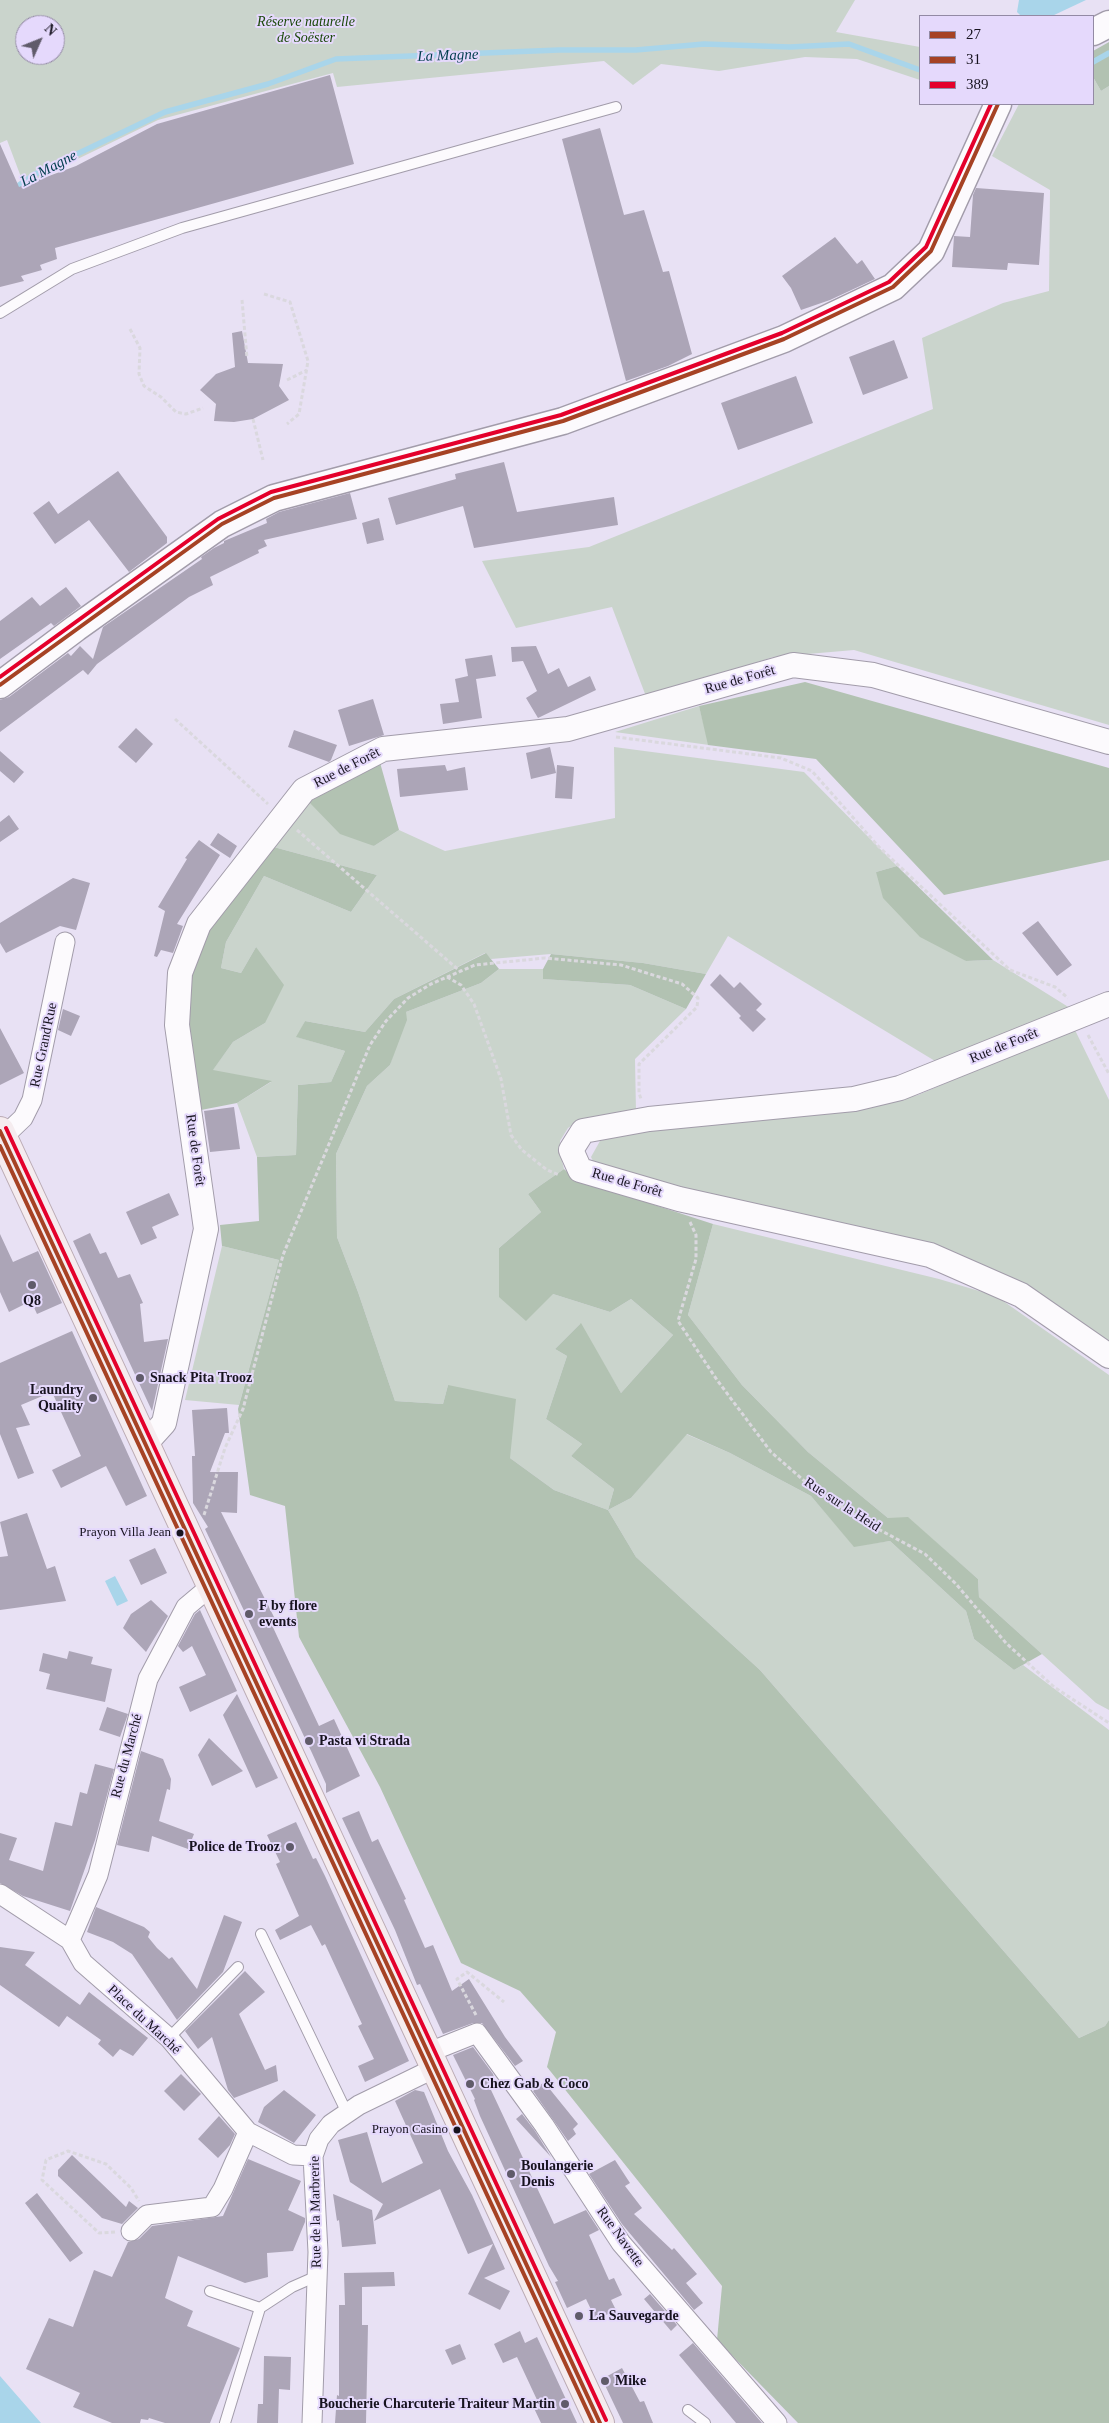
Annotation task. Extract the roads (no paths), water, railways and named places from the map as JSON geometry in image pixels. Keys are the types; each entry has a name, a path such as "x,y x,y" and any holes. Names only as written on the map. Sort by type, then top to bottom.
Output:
{"main road":[{"path":"1094,32 1109,24"},
{"path":"0,685 222,524 274,498 563,421 784,339 894,287 931,251 998,105"},
{"name":"Rue Grand'Rue","path":"2,1134 600,2423"}],"street":[{"name":"Rue de Forêt","path":"145,1444 164,1423 206,1229 177,1025 180,973 199,924 304,790 383,749 568,729 793,665 873,675 1109,742"},
{"name":"Rue Grand'Rue","path":"2,1134 23,1118 32,1100 65,942"},
{"name":"Rue de Forêt","path":"1092,1011 900,1088 863,1097 649,1119 583,1131 571,1150 580,1170 679,1198 930,1255 1021,1295 1109,1356"},
{"name":"Rue du Marché","path":"62,1935 98,1875 148,1679 186,1606 211,1586"},
{"name":"Place du Marché","path":"0,1894 62,1935 84,1963 168,2038 248,2132 293,2155 313,2156"},
{"name":"Rue Navette","path":"431,2060 477,2032 544,2125 621,2242 777,2423"},
{"name":"Rue de la Marbrerie","path":"312,2423 317,2276 313,2156 319,2139 331,2124 431,2060"},
{"path":"131,2231 147,2215 212,2207 223,2189 248,2132"}],"lane":[{"path":"0,313 72,269 182,228 616,107"},
{"path":"261,1934 347,2113"},
{"path":"168,2038 238,1967"},
{"path":"224,2423 260,2308 292,2287 317,2276"},
{"path":"210,2291 260,2308"},
{"path":"688,2410 705,2423"}],"water":[{"path":"1019,0 1086,0 1054,15 1020,15 1017,12"},
{"path":"115,1576 128,1601 117,1606 105,1581"},
{"path":"0,2376 41,2423 0,2423"}],"waterway":[{"name":"La Magne","path":"0,198 35,174 165,112 268,84 336,59 559,50 636,50 704,44 790,47 849,44 919,70"},
{"name":"La Magne","path":"1094,61 1109,53"}],"place":[{"name":"Q8","path":"32,1285"},
{"name":"Snack Pita Trooz","path":"140,1378"},
{"name":"Laundry Quality","path":"93,1398"},
{"name":"Prayon Villa Jean","path":"180,1533"},
{"name":"F by flore events","path":"249,1614"},
{"name":"Pasta vi Strada","path":"309,1741"},
{"name":"Police de Trooz","path":"290,1847"},
{"name":"Chez Gab & Coco","path":"470,2084"},
{"name":"Prayon Casino","path":"457,2130"},
{"name":"Boulangerie Denis","path":"511,2174"},
{"name":"La Sauvegarde","path":"579,2316"},
{"name":"Mike","path":"605,2381"},
{"name":"Boucherie Charcuterie Traiteur Martin","path":"565,2404"}],"park label":[{"name":"Réserve naturelle de Soëster","path":"306,30"}]}
